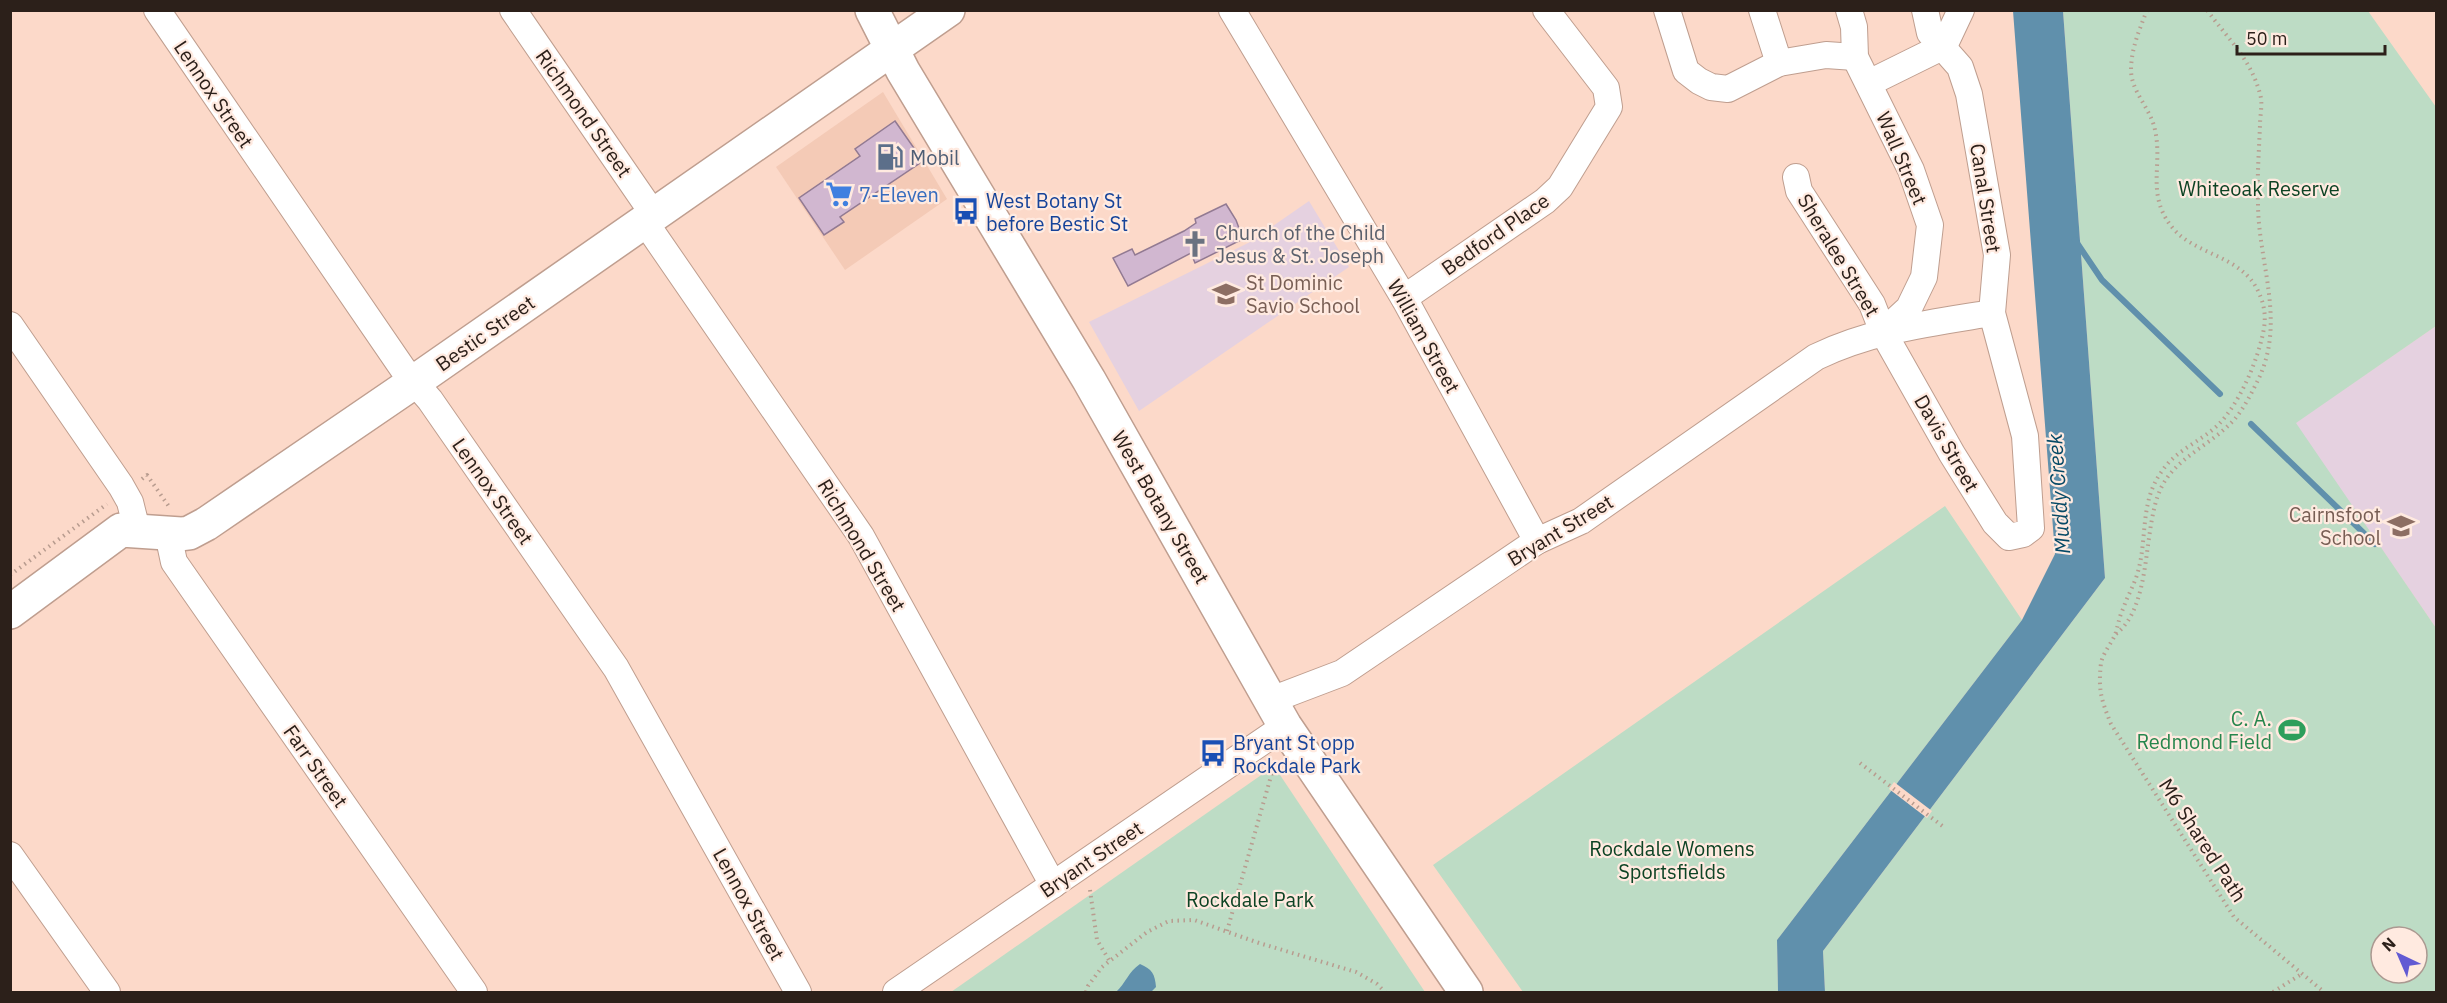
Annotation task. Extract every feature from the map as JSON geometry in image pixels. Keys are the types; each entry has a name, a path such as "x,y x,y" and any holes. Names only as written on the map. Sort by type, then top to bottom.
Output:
{"main road":[{"name":"West Botany Street","path":"872,10 891,50 1089,380 1278,713 1466,993"},
{"name":"Bestic Street","path":"10,612 121,530 160,526 189,533 206,524 948,10"}],"street":[{"name":"Lennox Street","path":"157,10 414,382 430,400 616,668 798,993"},
{"name":"Richmond Street","path":"513,10 861,536 1053,885"},
{"name":"William Street","path":"1232,10 1404,298 1537,541"},
{"name":"Bedford Place","path":"1404,298 1545,201 1560,187 1609,107 1606,88 1546,10"},
{"path":"1667,10 1686,71 1711,87 1728,89 1779,63 1826,55 1855,57"},
{"path":"1762,10 1779,63"},
{"name":"Wall Street","path":"1849,10 1854,27 1855,57 1911,170 1930,225 1924,277 1909,308 1883,332"},
{"name":"Canal Street","path":"1925,10 1930,33 1960,66 1969,94 1997,255 1992,313 2025,436 2031,528 2023,534"},
{"path":"1869,83 1944,46 1961,10"},
{"name":"Sheralee Street","path":"1796,177 1799,191 1872,304 1883,332"},
{"name":"Bryant Street","path":"896,993 1053,885 1278,713 1342,673 1537,541 1581,521 1816,357 1840,345 1883,332 1992,313"},
{"name":"Farr Street","path":"10,325 130,502 160,526 174,562 474,993"},
{"name":"Davis Street","path":"1883,332 1952,454 1995,523 2009,537 2023,534"},
{"path":"10,855 106,993"}],"path":[{"name":"M6 Shared Path","path":"2147,10 2134,41 2131,75 2155,129 2159,208 2177,233 2236,264 2247,275 2256,287 2264,305 2264,325 2259,353 2228,412 2218,425 2171,459 2160,472 2145,507 2143,552 2137,577 2122,610 2115,634 2102,660 2099,693 2111,724 2234,917 2324,993"},
{"name":"M6 Shared Path","path":"2115,634 2123,628 2134,605 2161,488 2178,465 2232,423 2259,378 2271,344 2271,304 2258,205 2261,96 2252,70 2236,44 2206,10"},
{"path":"10,575 147,475 170,508 160,526"},
{"path":"1227,932 1275,762"},
{"path":"1860,763 1945,828"},
{"path":"1090,890 1097,940 1109,960"},
{"path":"1086,993 1088,986 1109,960 1146,932 1169,921 1194,920 1356,972 1377,984 1385,993"},
{"path":"2273,993 2300,975"}],"shaded area":[{"path":"883,92 947,199 845,270 776,167"},
{"name":"St Dominic Savio School","path":"1309,201 1349,267 1139,411 1089,322 1250,242"},
{"name":"Cairnsfoot School","path":"2436,326 2436,628 2295,423"}],"green space":[{"name":"Whiteoak Reserve","path":"2063,11 2368,11 2436,107 2436,326 2296,423 2436,628 2436,992 1825,992 1823,951 2105,578"},
{"name":"Rockdale Womens Sportsfields","path":"1945,506 2022,620 1777,940 1778,992 1523,992 1433,865"},
{"name":"Rockdale Park","path":"1274,766 1425,992 951,992"}],"water":[{"name":"Muddy Creek","path":"2013,11 2063,11 2105,578 1823,951 1825,992 1778,992 1777,940 2022,620 2055,554"},
{"path":"1140,964 1152,972 1156,987 1151,992 1116,992 1133,970"}],"pier":[{"path":"1894,782 1932,811 1927,818 1889,789"}],"building":[{"path":"895,121 923,161 840,217 844,222 824,235 799,198 860,156 855,149"},
{"name":"Church of the Child Jesus & St. Joseph","path":"1226,204 1236,220 1243,239 1195,263 1191,253 1128,286 1113,258 1132,249 1135,255 1184,231 1196,223 1195,219"}],"waterway":[{"path":"2075,240 2102,280 2220,394"},
{"path":"2251,424 2375,544"}],"place":[{"name":"Mobil","path":"890,157"},
{"name":"7-Eleven","path":"839,194"},
{"name":"West Botany St before Bestic St","path":"966,211"},
{"name":"Church of the Child Jesus & St. Joseph","path":"1195,244"},
{"name":"St Dominic Savio School","path":"1226,294"},
{"name":"Cairnsfoot School","path":"2401,526"},
{"name":"C. A. Redmond Field","path":"2292,730"},
{"name":"Bryant St opp Rockdale Park","path":"1213,753"}]}
